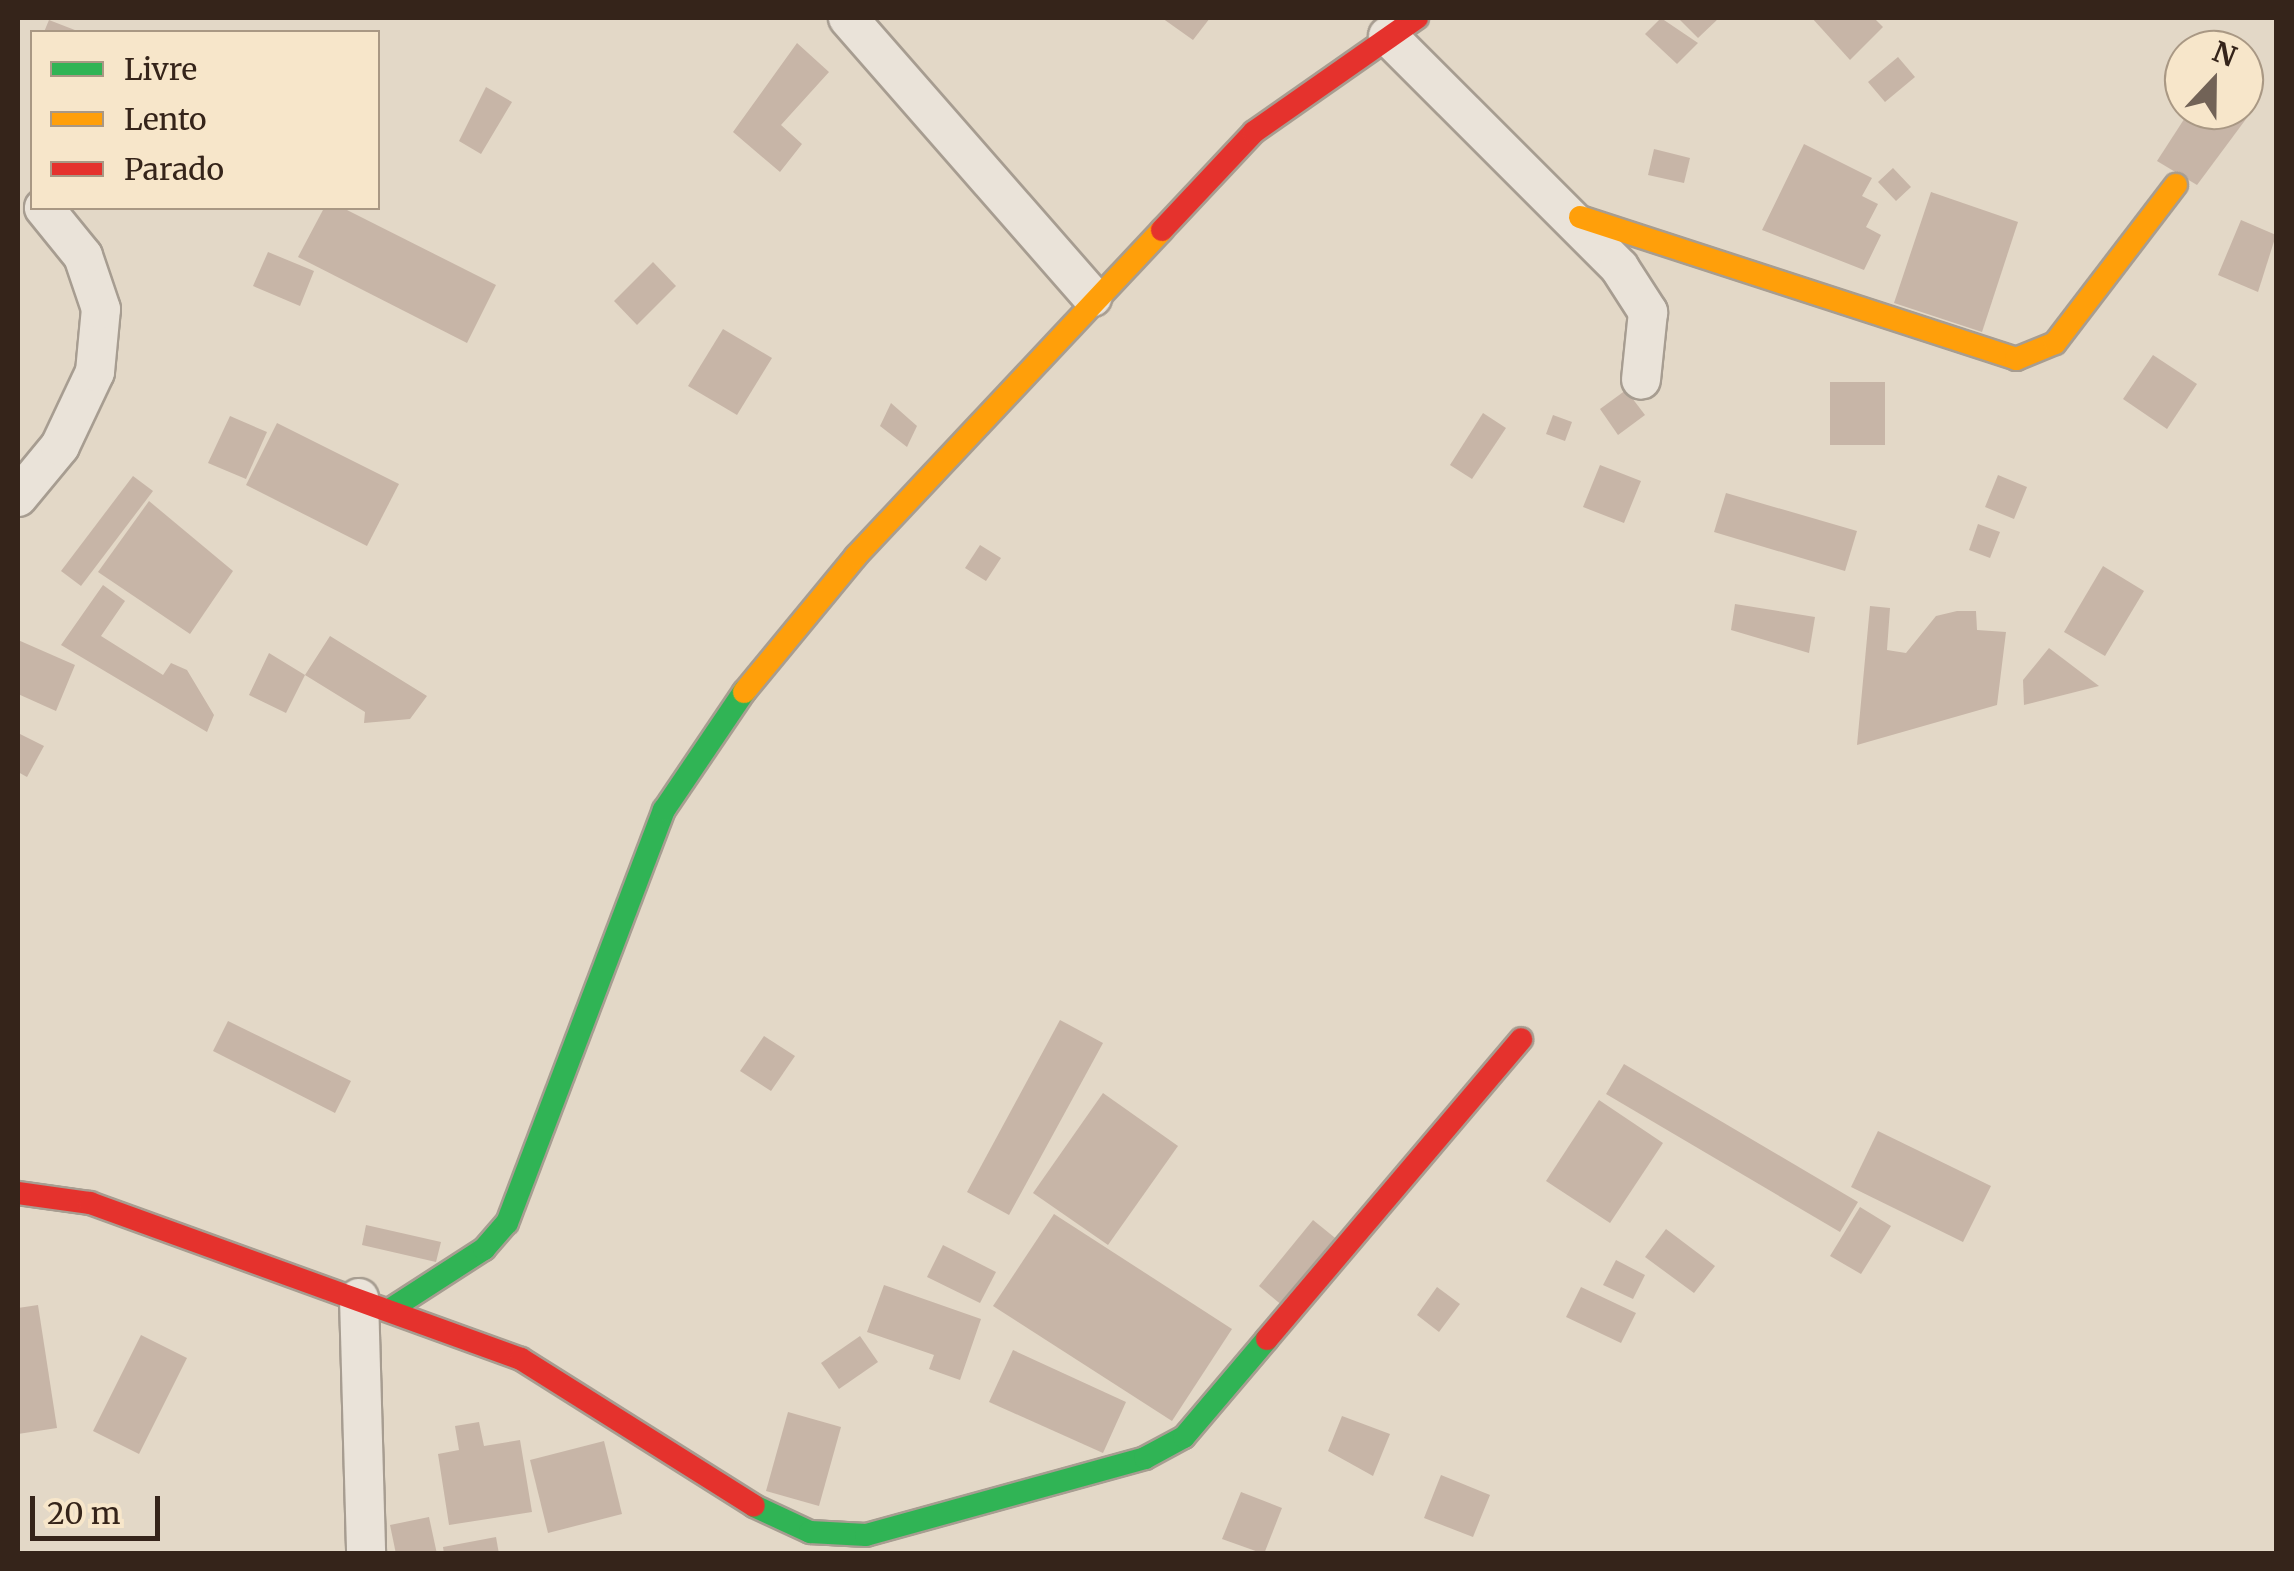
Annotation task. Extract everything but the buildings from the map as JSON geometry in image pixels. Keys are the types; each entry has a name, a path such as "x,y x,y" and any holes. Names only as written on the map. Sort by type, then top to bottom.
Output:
{"street":[{"path":"848,18 1092,297"},
{"path":"375,1304 484,1249 507,1223 664,810 741,696 1092,297 1254,132 1403,27 1580,218 1648,312 1652,339 1641,380"},
{"path":"1580,218 2016,359 2055,343 2176,185"},
{"path":"18,496 60,446 96,372 102,309 83,256 46,210"},
{"path":"18,1192 90,1204 375,1304 548,1373 818,1543 866,1535 1145,1458 1184,1437 1520,1039"},
{"path":"366,1554 375,1304"}],"traffic: fast":[{"path":"391,1309 484,1249 507,1223 664,810 744,692"},
{"path":"754,1506 810,1532 866,1535 1145,1458 1184,1437 1267,1339"}],"traffic: slow":[{"path":"1580,217 2016,359 2055,343 2176,185"},
{"path":"744,692 856,556 1162,230"}],"traffic: jam":[{"path":"1162,230 1254,132 1417,18"},
{"path":"1267,1339 1521,1039"},
{"path":"18,1193 90,1203 521,1359 754,1506"}]}
